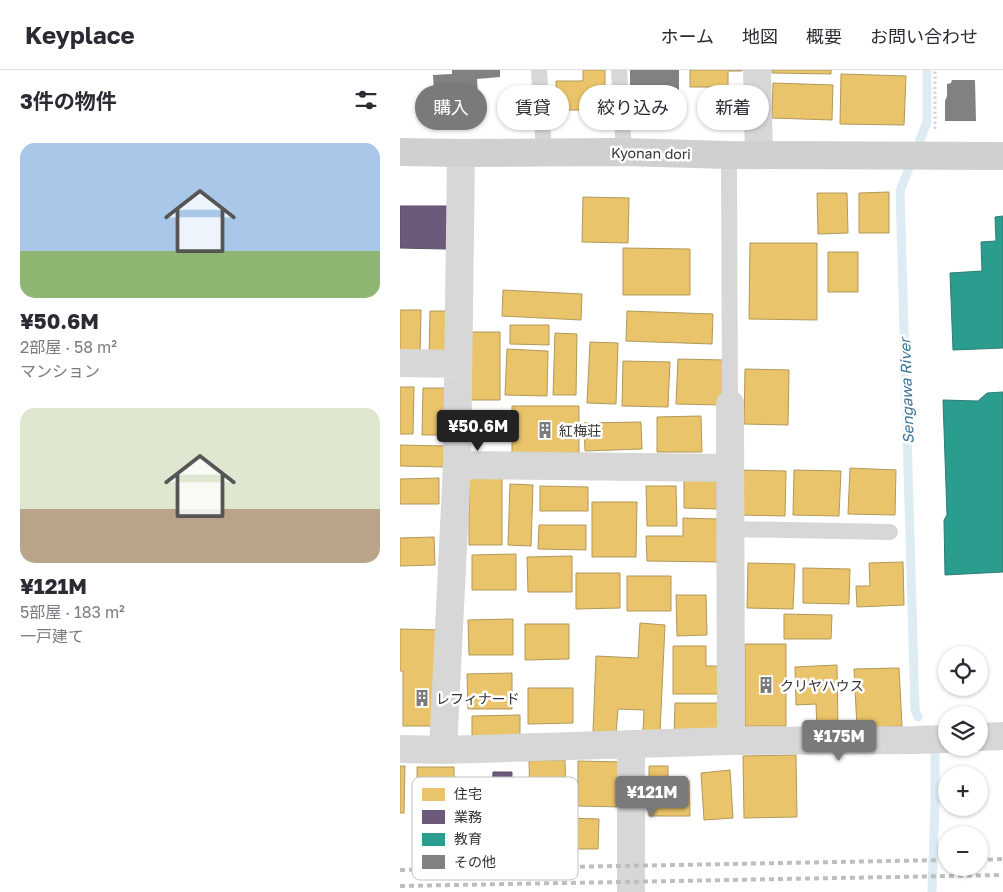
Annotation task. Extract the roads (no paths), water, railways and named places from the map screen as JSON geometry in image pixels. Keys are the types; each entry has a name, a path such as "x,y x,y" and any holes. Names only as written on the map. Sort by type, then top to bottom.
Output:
{"street":[{"path":"757,70 759,154"},
{"name":"Kyonan dori","path":"400,152 1003,156"},
{"path":"443,750 457,465 461,153"},
{"path":"400,363 458,364"},
{"path":"730,404 731,741"},
{"path":"457,465 730,468"},
{"path":"988,737 1003,736"},
{"path":"400,749 443,750 731,741 938,739"},
{"path":"631,745 631,892"}],"lane":[{"path":"539,70 544,152"},
{"path":"619,70 624,152"},
{"path":"729,155 730,404"},
{"path":"730,528 890,532"}],"waterway":[{"name":"Sengawa River","path":"918,717 915,710 900,191 927,122 927,70"},
{"name":"Sengawa River","path":"932,892 935,754"}],"railway":[{"path":"988,860 1003,859"},
{"path":"578,867 938,860"},
{"path":"400,870 412,870"},
{"path":"400,886 1003,875"}],"place":[{"name":"紅梅荘","path":"545,430"},
{"name":"クリヤハウス","path":"766,685"},
{"name":"レフィナード","path":"422,698"}]}
